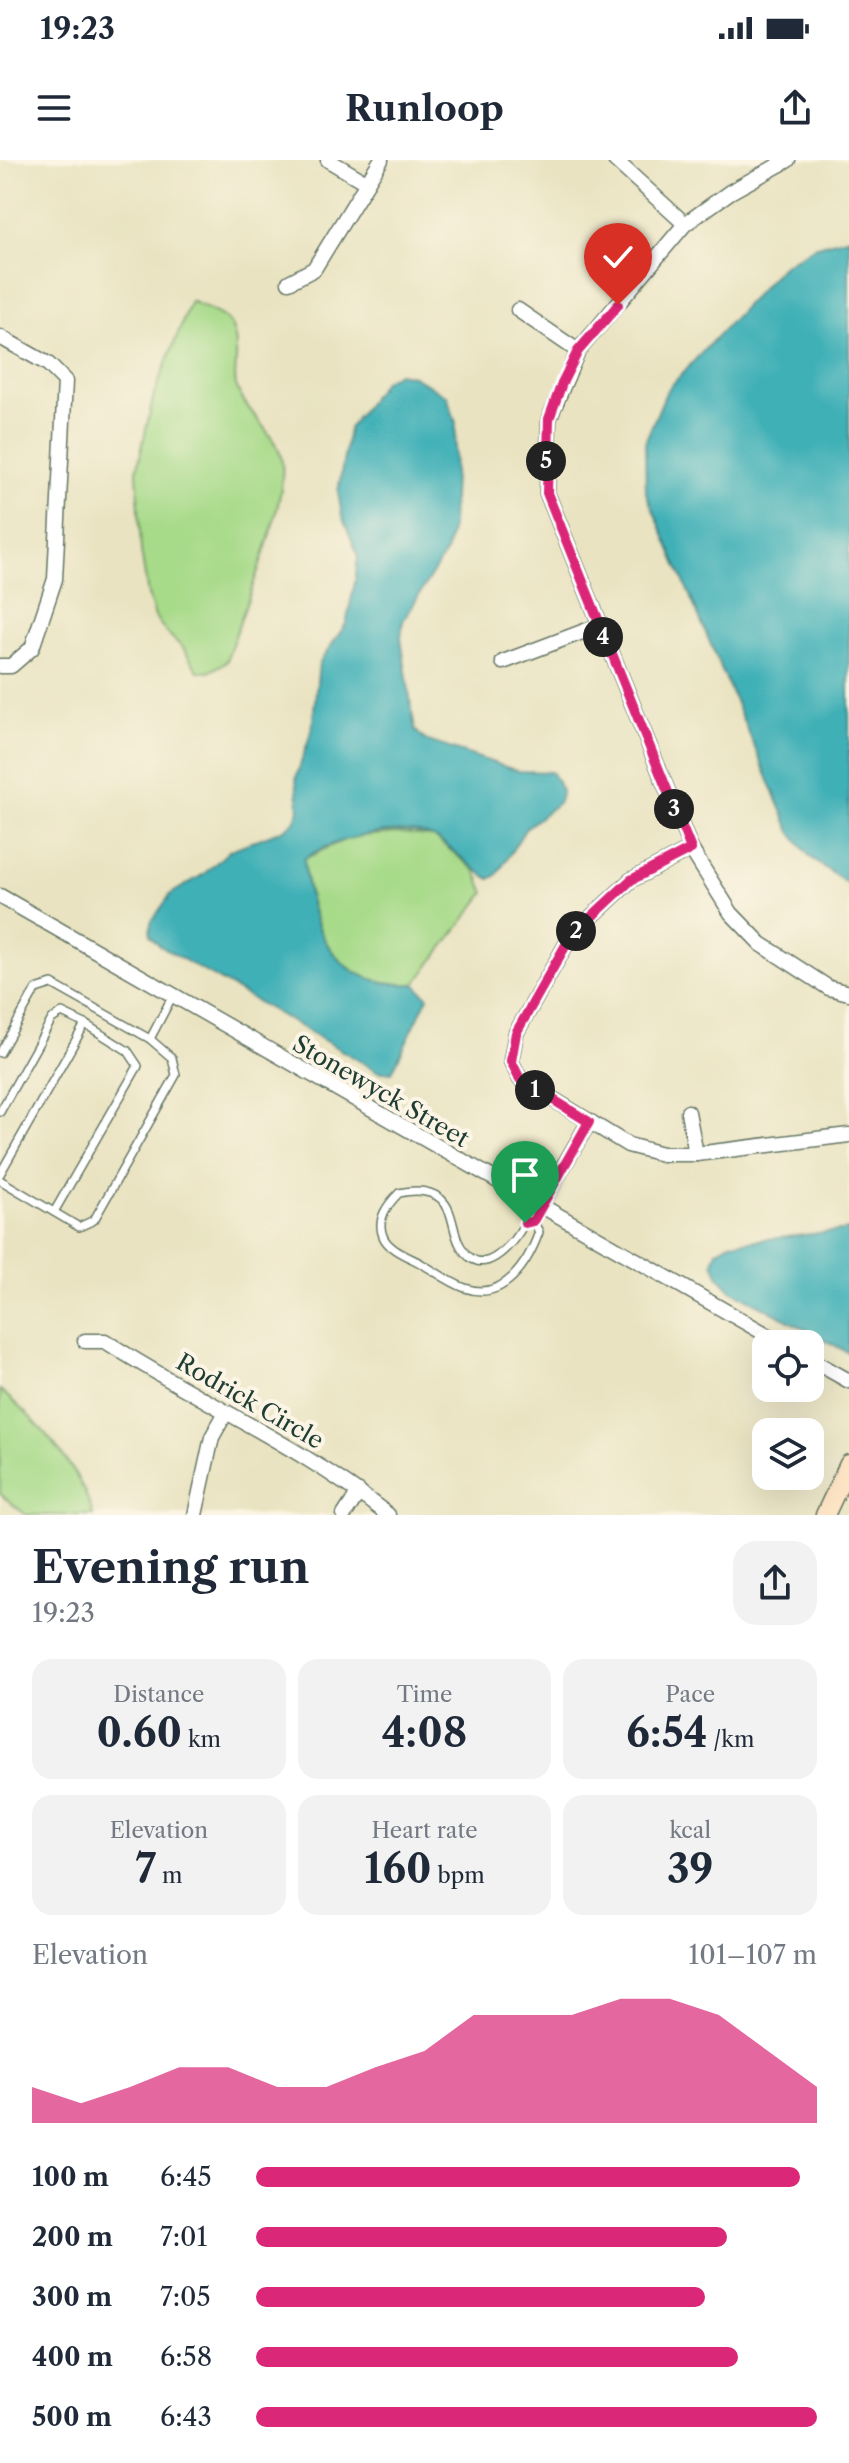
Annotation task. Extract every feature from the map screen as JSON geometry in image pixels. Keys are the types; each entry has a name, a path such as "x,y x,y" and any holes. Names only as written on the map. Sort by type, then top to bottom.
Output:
{"street":[{"path":"328,160 367,183"},
{"path":"289,282 314,269 381,160"},
{"path":"615,160 685,224"},
{"path":"788,160 730,192 685,224 578,351 549,419 547,493 598,626 691,849 731,913 761,944 829,988 849,993"},
{"path":"518,310 578,351"},
{"path":"0,337 48,364 65,381 55,579 32,648 11,666 0,666"},
{"path":"503,662 598,626"},
{"path":"691,849 631,880 571,936 516,1033 511,1061 520,1079 628,1145 662,1154 696,1154 849,1135"},
{"name":"Stonewyck Street","path":"0,896 758,1330"},
{"path":"688,1112 696,1154"},
{"path":"540,1207 589,1122"},
{"name":"Rodrick Circle","path":"85,1341 105,1341 359,1492 388,1515"},
{"path":"824,1367 849,1381"},
{"path":"195,1515 212,1437 225,1414"},
{"path":"825,1515 849,1464"},
{"path":"344,1515 359,1492"}],"lane":[{"path":"0,1053 36,989 52,984 150,1039 172,1058 176,1075 94,1220 79,1227 0,1177 85,1024"},
{"path":"150,1039 172,997"},
{"path":"0,1112 52,1019 62,1013 128,1051 138,1066 54,1212"},
{"path":"533,1221 539,1232 523,1264 500,1288 480,1291 465,1288 398,1251 383,1238 381,1228 388,1204 399,1193 422,1191 443,1200 465,1253 488,1261 499,1257 512,1245 525,1223 533,1221 540,1207"}],"green space":[{"path":"191,301 221,316 232,326 236,346 236,385 275,443 282,470 273,523 227,661 209,672 198,671 183,648 155,617 141,551 137,470 154,394"},
{"path":"400,833 434,837 476,871 485,893 415,984 386,983 363,976 345,965 331,950 320,931 313,909 304,859 350,837"},
{"path":"0,1390 56,1446 78,1480 93,1515 26,1515 0,1494"}],"water":[{"path":"849,237 849,885 810,857 791,832 646,493 645,442 667,390 782,266 814,247"},
{"path":"398,373 413,376 447,396 456,423 452,525 447,550 403,621 401,639 415,730 425,740 518,771 551,772 562,790 559,802 526,828 497,875 490,879 435,838 421,833 387,832 349,839 316,851 304,859 312,909 331,950 345,965 363,976 387,983 415,984 428,997 392,1072 379,1072 160,946 150,935 151,922 171,894 204,874 230,850 282,830 294,822 299,810 296,778 312,729 319,663 346,624 355,582 358,555 342,516 338,492 349,428 384,381"},
{"path":"849,1230 849,1353 824,1340 824,1330 806,1330 731,1290 719,1277 713,1262 717,1251 730,1243"}],"route":[{"path":"525,1223 533,1221 589,1122 520,1079 511,1061 516,1033 571,936 631,880 691,849 598,626 547,493 549,419 562,383 578,351 618,305"}]}
